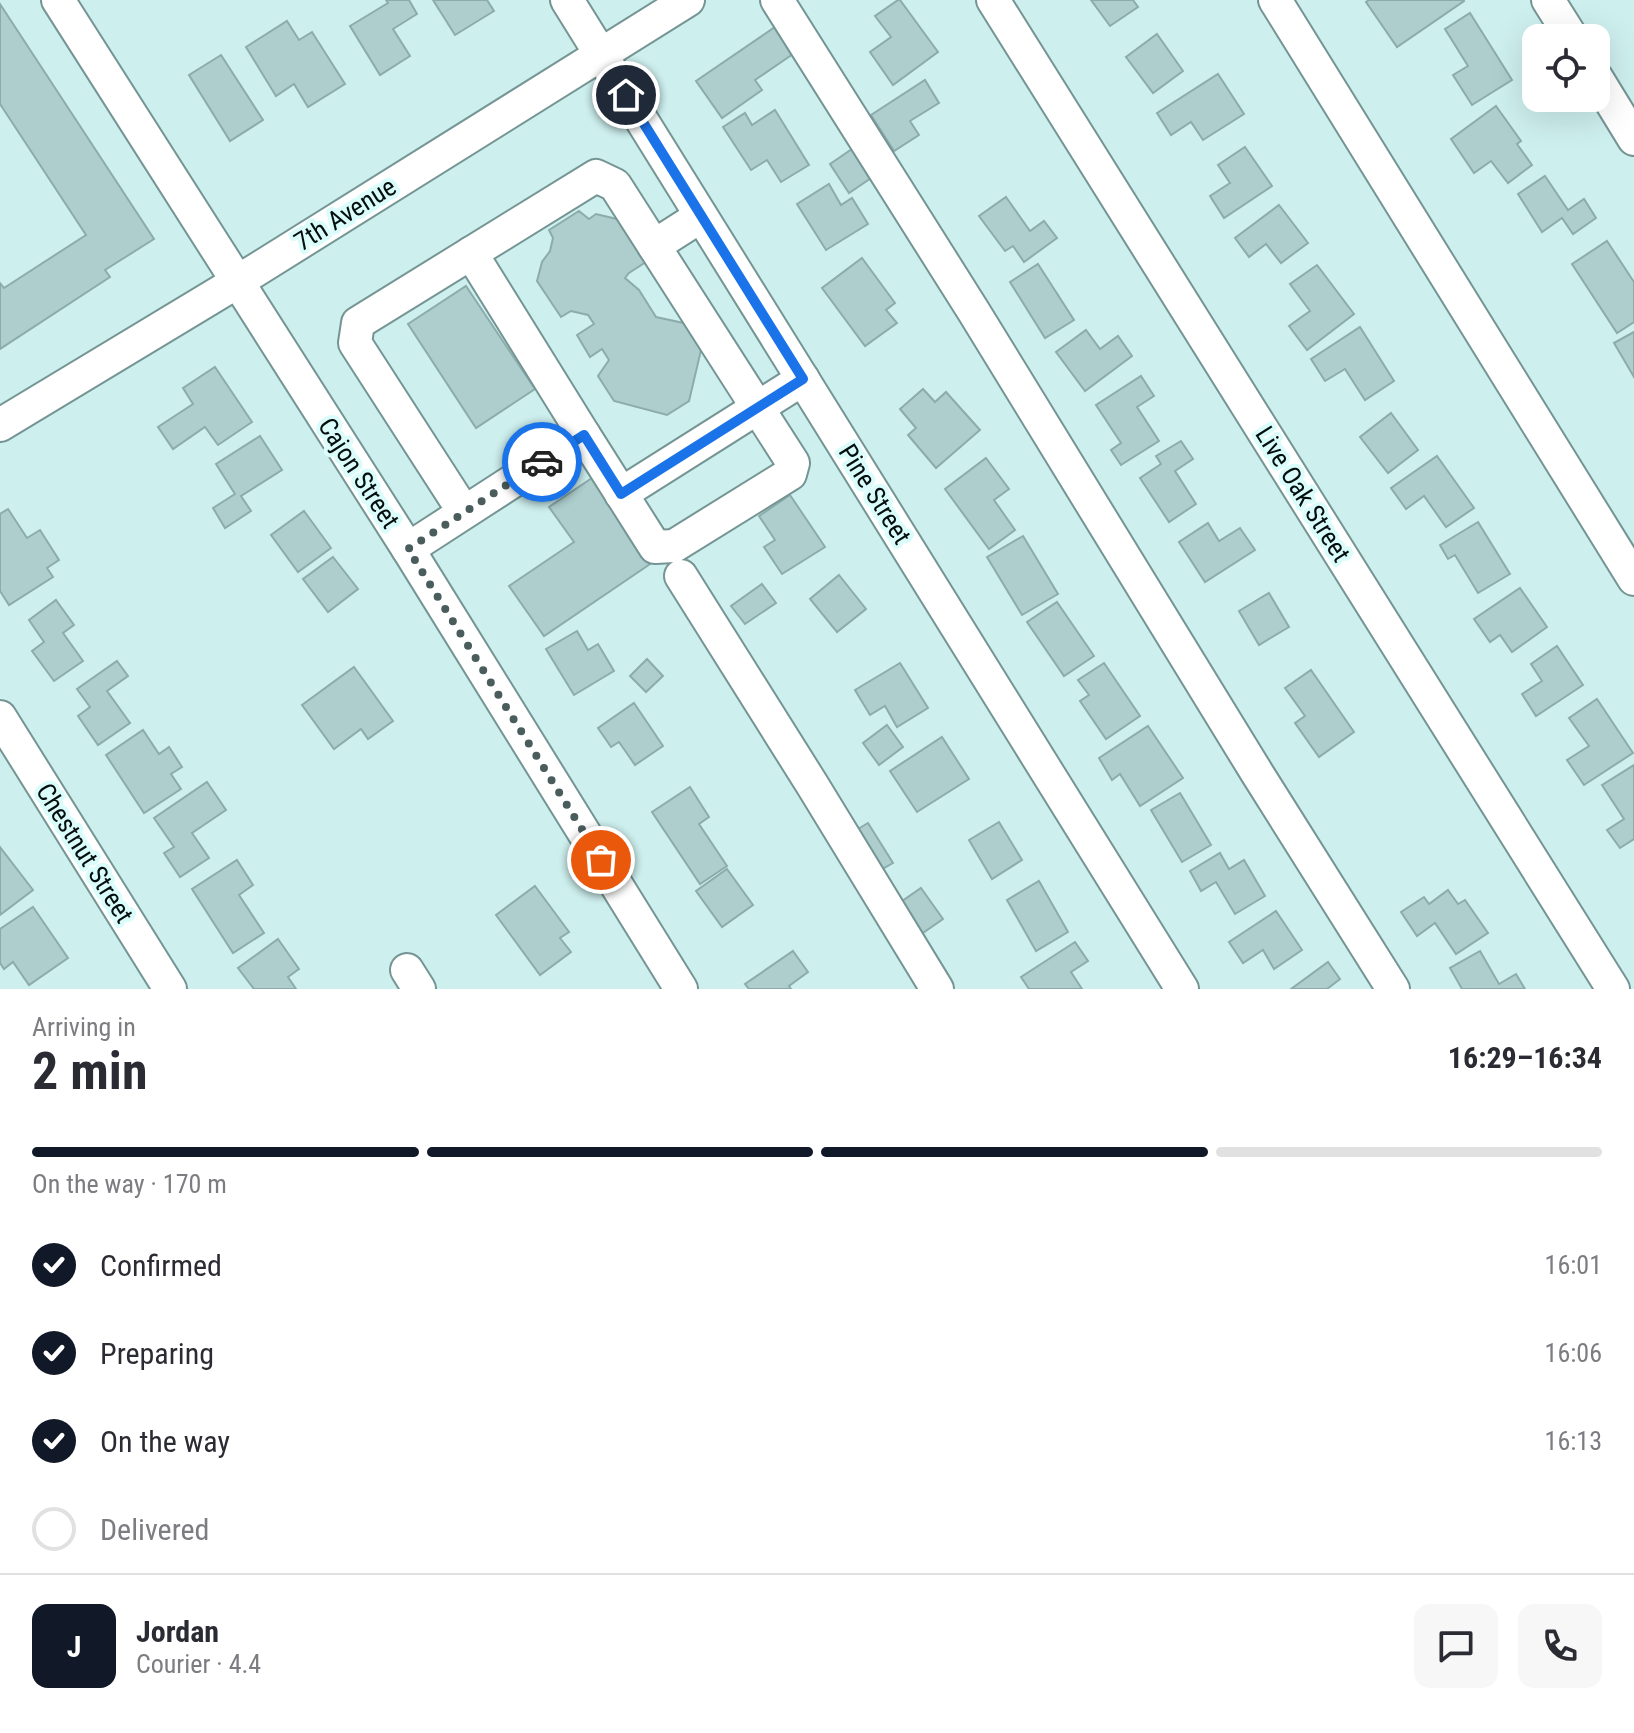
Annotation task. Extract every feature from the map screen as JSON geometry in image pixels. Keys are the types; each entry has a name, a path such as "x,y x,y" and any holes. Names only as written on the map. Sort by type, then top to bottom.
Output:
{"street":[{"name":"Cajon Street","path":"58,0 408,549 681,989"},
{"name":"Pine Street","path":"567,0 1182,989"},
{"name":"7th Avenue","path":"0,425 237,282 688,0"},
{"path":"777,0 983,325 1393,989"},
{"name":"Live Oak Street","path":"993,0 1613,989"},
{"path":"1275,0 1634,579"},
{"path":"1548,0 1563,24"},
{"path":"1610,100 1634,139"},
{"path":"464,512 355,343 358,323 471,253 596,176 615,185 793,463 790,474 674,546 655,547 471,253"},
{"path":"654,246 701,216"},
{"path":"621,494 803,379"},
{"path":"408,549 584,435"},
{"path":"681,576 937,989"},
{"name":"Chestnut Street","path":"0,717 170,989"}],"building":[{"path":"386,0 409,0 417,14 393,29 410,56 380,75 350,26 388,3"},
{"path":"433,0 487,0 494,11 455,35"},
{"path":"898,0 938,52 893,85 870,52 891,37 875,16"},
{"path":"1091,0 1133,0 1138,7 1110,26"},
{"path":"1464,1 1397,47 1366,2"},
{"path":"0,4 154,239 105,270 110,277 0,349 0,283 4,288 86,235 0,104"},
{"path":"1470,13 1512,80 1472,105 1453,75 1468,66 1445,29"},
{"path":"287,21 299,40 312,32 345,84 308,107 294,84 276,96 246,47"},
{"path":"775,27 793,54 755,80 762,90 722,118 696,81"},
{"path":"1157,34 1183,71 1153,93 1126,57"},
{"path":"221,55 263,120 230,141 189,75"},
{"path":"1218,74 1244,114 1203,140 1191,122 1171,135 1157,113"},
{"path":"925,80 939,103 910,121 919,135 894,151 871,115"},
{"path":"1496,106 1521,141 1517,144 1532,165 1508,183 1491,161 1474,173 1451,139"},
{"path":"775,110 809,165 781,182 767,160 751,170 723,127 745,113 752,125"},
{"path":"855,147 874,176 849,193 830,164"},
{"path":"1245,147 1272,186 1224,218 1210,196 1230,183 1218,165"},
{"path":"1545,176 1568,210 1584,199 1596,218 1573,234 1562,218 1542,232 1518,194"},
{"path":"829,184 841,205 852,198 868,224 826,250 797,204"},
{"path":"1006,197 1030,231 1044,221 1057,238 1024,262 1013,246 1005,251 979,216"},
{"path":"1279,205 1308,243 1281,263 1266,244 1249,257 1235,238"},
{"path":"579,211 589,219 596,214 621,220 649,260 625,278 639,290 656,317 688,324 702,346 689,401 667,415 614,401 598,376 609,360 602,349 590,357 577,335 594,324 588,315 571,311 561,317 537,281 542,262 550,251 553,238 549,230"},
{"path":"1607,241 1634,282 1634,322 1617,333 1572,264"},
{"path":"862,258 895,303 886,310 897,323 865,346 822,288"},
{"path":"1038,264 1074,320 1045,338 1010,282"},
{"path":"1317,265 1354,314 1307,350 1289,326 1310,311 1290,284"},
{"path":"466,286 535,389 476,428 408,324"},
{"path":"1360,327 1394,381 1365,400 1345,369 1325,381 1311,359"},
{"path":"1086,330 1100,349 1118,336 1132,356 1085,391 1056,352"},
{"path":"1634,332 1634,377 1614,343"},
{"path":"215,367 252,422 218,445 205,427 173,449 158,427 193,404 183,388"},
{"path":"1141,376 1154,396 1137,407 1159,441 1121,465 1111,450 1121,443 1096,405"},
{"path":"923,389 935,402 946,392 980,430 936,468 908,435 916,428 900,409"},
{"path":"1391,413 1418,450 1388,473 1360,437"},
{"path":"260,436 282,470 241,496 251,511 225,528 213,508 235,494 216,464"},
{"path":"1181,441 1193,459 1175,471 1196,504 1169,522 1140,478 1161,464 1156,456"},
{"path":"1437,456 1474,508 1446,527 1424,496 1406,509 1391,488"},
{"path":"986,458 1009,489 994,500 1015,530 989,549 945,489"},
{"path":"598,474 656,560 544,636 509,586 574,542 549,507"},
{"path":"790,495 825,547 782,574 764,547 775,540 759,516"},
{"path":"8,509 27,538 40,530 59,560 47,568 53,577 9,605 0,591 0,514"},
{"path":"304,511 331,548 298,572 271,535"},
{"path":"1478,522 1510,574 1478,593 1455,555 1448,559 1440,545"},
{"path":"1208,523 1219,541 1240,528 1255,550 1205,582 1179,542"},
{"path":"1023,536 1058,594 1022,615 987,557"},
{"path":"333,557 358,589 328,612 303,579"},
{"path":"839,575 866,609 837,632 810,599"},
{"path":"762,584 776,603 745,624 731,606"},
{"path":"1520,588 1547,627 1512,652 1500,635 1490,642 1474,619"},
{"path":"1269,593 1289,627 1259,645 1239,611"},
{"path":"56,600 74,625 63,633 83,661 54,681 32,651 44,642 29,620"},
{"path":"1057,602 1094,656 1064,676 1027,622"},
{"path":"577,631 588,650 598,644 614,671 574,695 546,649"},
{"path":"1557,646 1583,685 1536,716 1522,694 1542,681 1531,664"},
{"path":"647,659 663,676 646,692 630,676"},
{"path":"117,661 128,676 107,691 130,723 98,745 78,716 90,707 77,689"},
{"path":"900,663 928,708 897,727 885,706 870,715 855,690"},
{"path":"1104,663 1140,716 1106,739 1080,701 1089,695 1078,680"},
{"path":"354,667 393,721 368,739 361,729 334,749 302,705"},
{"path":"1311,670 1354,732 1319,757 1295,723 1305,716 1285,688"},
{"path":"1597,699 1633,753 1584,785 1567,760 1589,746 1569,718"},
{"path":"634,703 663,746 635,765 619,742 611,747 598,728"},
{"path":"887,725 903,747 879,765 863,743"},
{"path":"1148,726 1183,778 1140,806 1120,774 1112,780 1099,758"},
{"path":"143,730 159,754 169,747 182,767 171,774 181,789 144,813 106,755"},
{"path":"942,737 969,779 917,812 890,771"},
{"path":"1634,765 1634,839 1620,848 1607,830 1624,819 1602,785"},
{"path":"207,782 226,810 192,833 209,858 180,877 164,853 174,847 154,818"},
{"path":"690,787 709,817 699,824 727,866 700,884 652,812"},
{"path":"1180,793 1211,845 1182,862 1151,810"},
{"path":"999,822 1022,860 992,879 969,840"},
{"path":"868,823 893,863 872,875 848,835"},
{"path":"0,847 33,890 0,915"},
{"path":"1220,853 1229,869 1244,860 1265,896 1235,914 1216,882 1201,891 1190,871"},
{"path":"237,860 253,885 239,895 264,933 233,953 192,889"},
{"path":"727,869 753,905 722,927 696,891"},
{"path":"1039,881 1068,932 1036,951 1007,900"},
{"path":"535,886 569,932 560,938 571,952 540,975 496,915"},
{"path":"921,888 943,919 917,937 895,906"},
{"path":"1448,890 1458,904 1465,900 1488,933 1456,954 1435,923 1417,936 1401,912 1424,897 1429,904"},
{"path":"33,907 68,958 29,985 13,962 4,969 0,963 0,929"},
{"path":"1276,911 1302,950 1274,969 1263,950 1243,963 1229,942"},
{"path":"278,939 299,969 288,977 296,989 254,989 238,968"},
{"path":"1075,942 1088,961 1071,972 1082,989 1029,989 1021,977"},
{"path":"793,951 808,972 789,986 791,989 749,989 745,984"},
{"path":"1480,951 1499,984 1516,974 1525,989 1462,989 1450,968"},
{"path":"1328,962 1340,979 1327,989 1291,989"}],"way so far":[{"path":"542,462 408,549 601,860"}],"route":[{"path":"542,462 584,435 621,494 803,379 626,95"}]}
